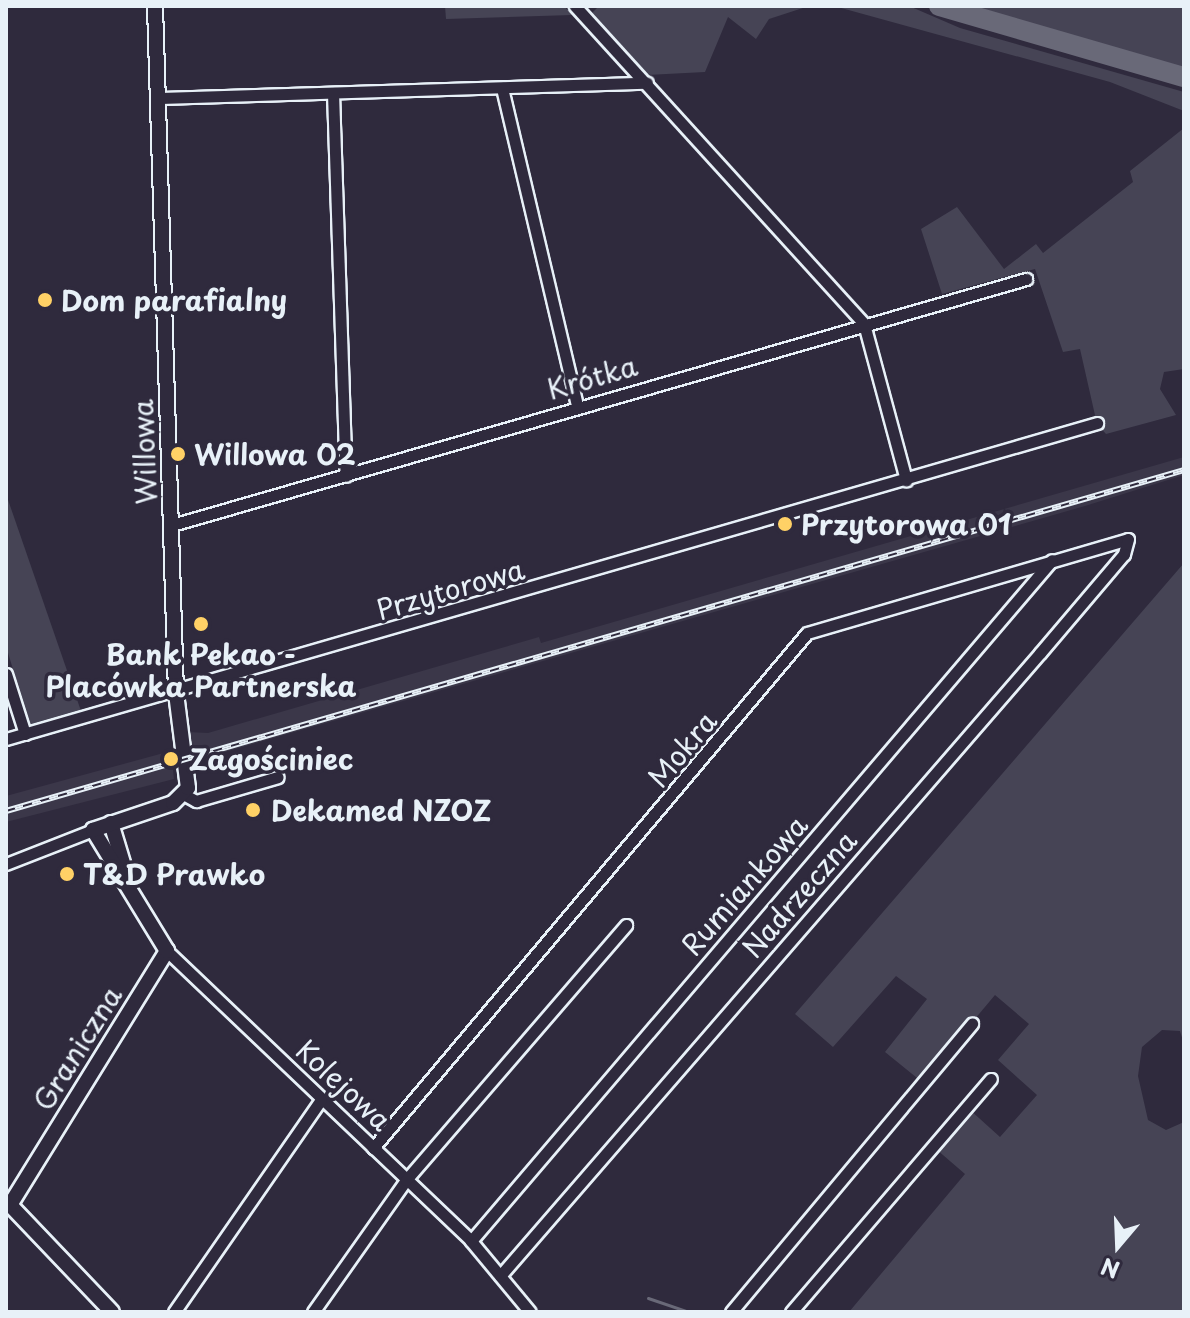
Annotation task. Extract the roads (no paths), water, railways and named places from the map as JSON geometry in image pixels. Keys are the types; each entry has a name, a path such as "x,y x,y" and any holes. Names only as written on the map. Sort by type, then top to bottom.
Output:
{"street":[{"name":"Willowa","path":"155,6 176,693 185,795"},
{"path":"575,6 864,324 906,480"},
{"path":"158,98 647,83"},
{"path":"502,88 577,406"},
{"path":"333,93 346,476"},
{"name":"Krótka","path":"172,525 1026,279"},
{"name":"Przytorowa","path":"6,739 176,693 1097,423"},
{"name":"Mokra","path":"373,1148 807,633 1128,539"},
{"name":"Nadrzeczna","path":"500,1276 1078,608 1124,554 1128,539"},
{"name":"Rumiankowa","path":"471,1241 1053,559"},
{"path":"6,674 25,734"},
{"path":"6,864 185,795 196,801 278,777"},
{"name":"Kolejowa","path":"111,823 132,889"},
{"name":"Kolejowa","path":"93,830 132,889 167,951 471,1241 530,1312"},
{"path":"313,1312 406,1180 626,925"},
{"name":"Graniczna","path":"7,1206 167,951"},
{"path":"731,1312 972,1024"},
{"path":"791,1312 991,1079"},
{"path":"174,1312 321,1100"},
{"path":"7,1206 112,1312"}],"waterway":[{"path":"939,6 1184,77"},
{"path":"648,1298 689,1312"}],"railway":[{"path":"6,811 1184,470"}],"place":[{"name":"Dom parafialny","path":"45,300"},
{"name":"Willowa 02","path":"178,454"},
{"name":"Przytorowa 01","path":"785,524"},
{"name":"Bank Pekao - Placówka Partnerska","path":"201,624"},
{"name":"Zagościniec","path":"171,759"},
{"name":"Dekamed NZOZ","path":"253,810"},
{"name":"T&D Prawko","path":"67,874"}]}
